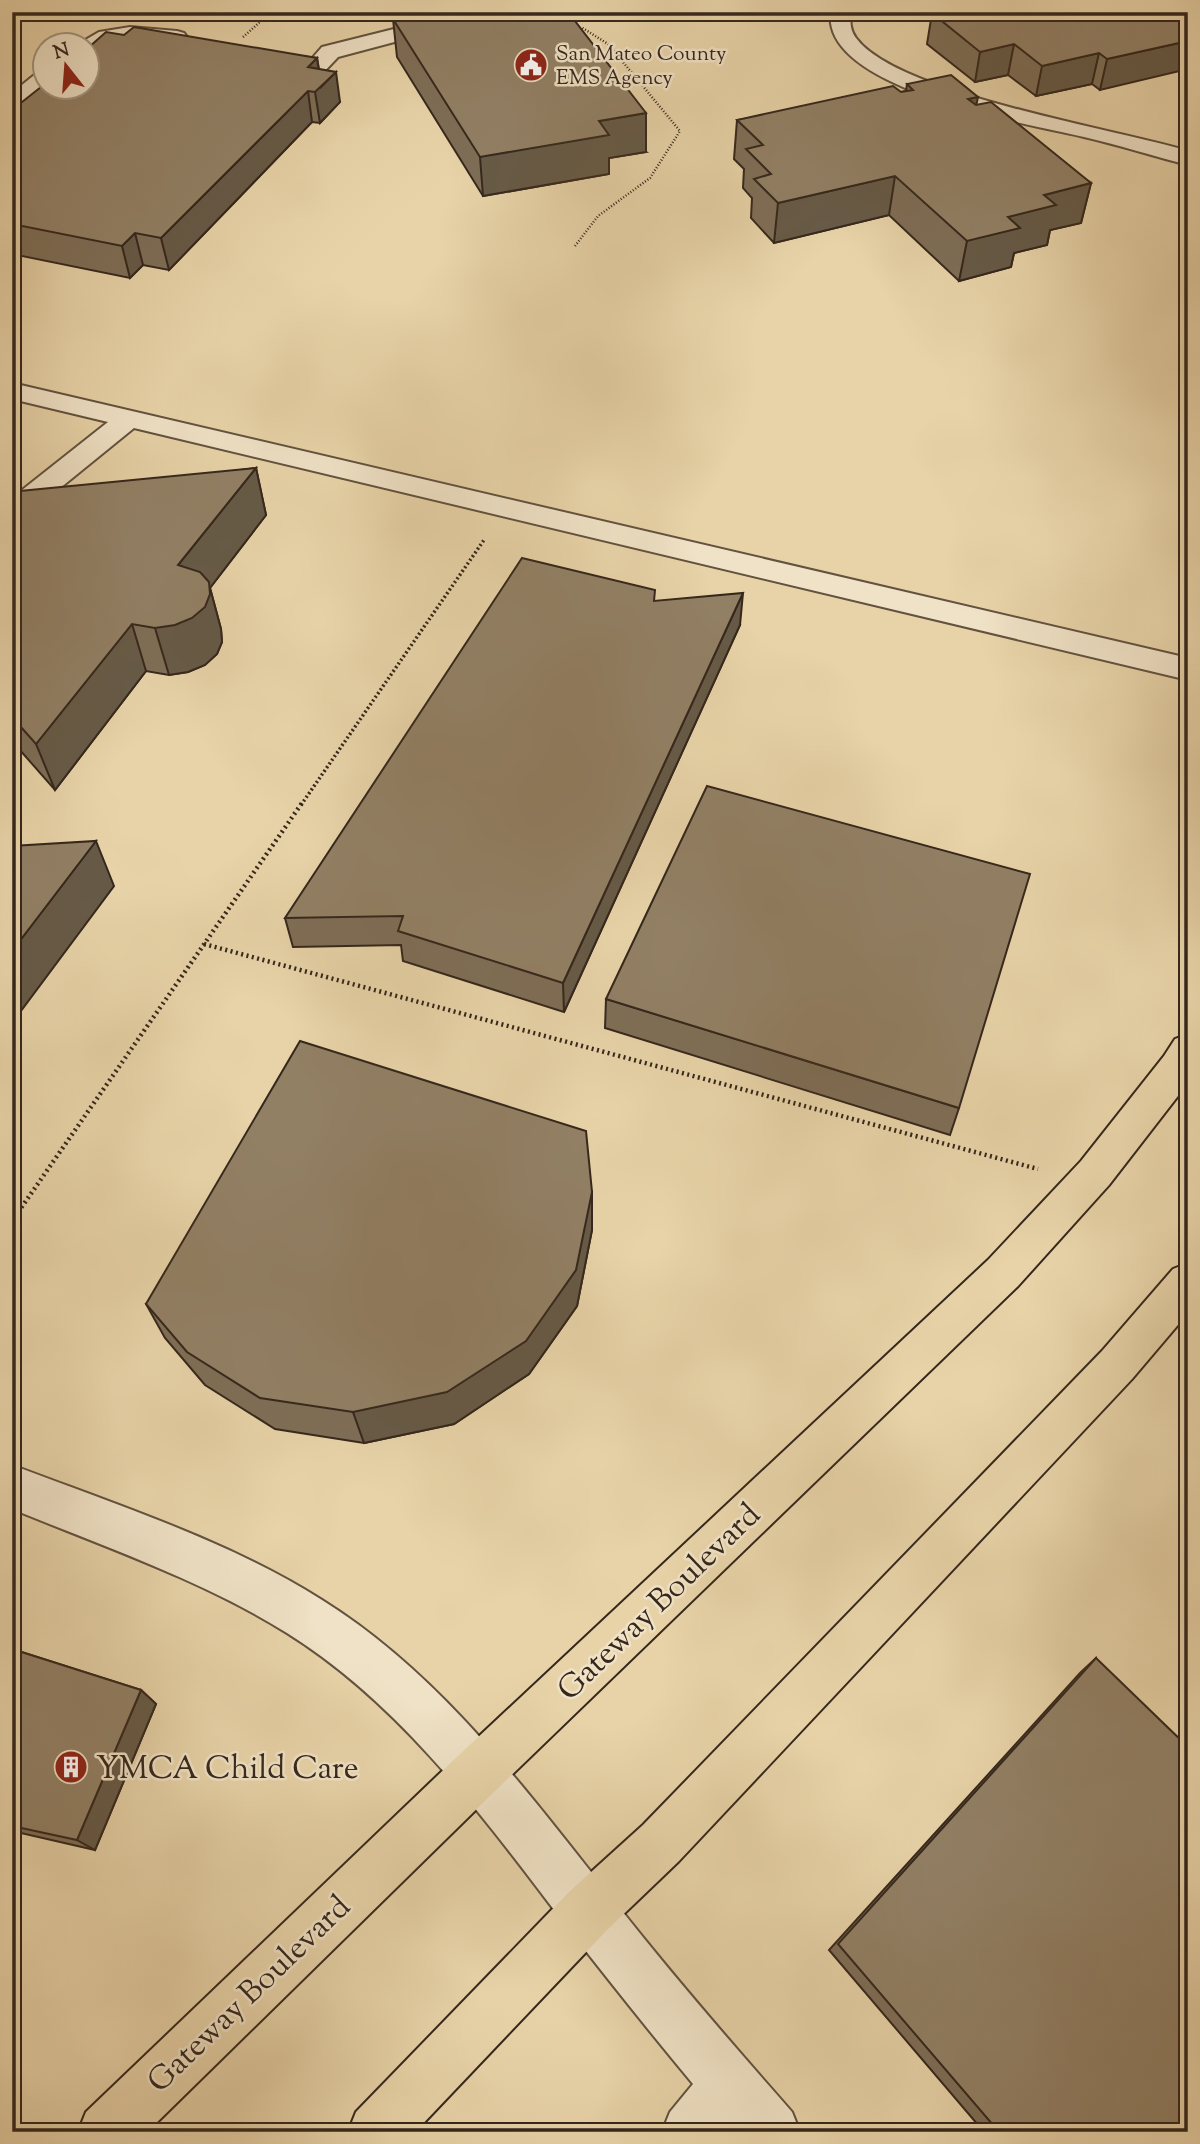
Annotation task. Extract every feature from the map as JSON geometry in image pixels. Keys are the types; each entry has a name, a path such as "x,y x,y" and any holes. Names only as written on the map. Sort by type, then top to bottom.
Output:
{"main road":[{"name":"Gateway Boulevard","path":"106,2132 477,1773 1003,1273 1087,1182 1178,1067 1188,1050"},
{"path":"376,2132 588,1911 661,1843 1117,1365 1186,1286"}],"street":[{"path":"308,48 330,52 446,22 551,12"},
{"path":"841,12 839,18 846,39 865,59 897,77 1010,113 1185,151"},
{"path":"102,39 137,32 177,37"},
{"path":"312,71 330,52"},
{"path":"12,104 32,88"},
{"path":"12,391 1188,668"},
{"path":"12,513 130,418"},
{"path":"12,1487 232,1575 308,1619 396,1685 477,1773 636,1973 772,2132"},
{"path":"690,2132 730,2083"}],"path":[{"path":"243,37 271,12"},
{"path":"575,23 608,44 680,131 650,178 597,216 575,246"},
{"path":"12,1221 506,507"},
{"path":"204,944 1087,1182"}],"building":[{"path":"439,12 568,12 646,113 599,121 609,135 480,157 393,19"},
{"path":"1188,12 1188,41 1107,59 1099,53 1042,66 1014,44 980,52 932,13"},
{"path":"134,27 317,58 308,67 336,72 315,92 308,91 161,238 135,233 122,246 12,224 12,110 32,94 32,102 102,102 102,36 106,32 124,35"},
{"path":"951,75 978,97 968,99 976,105 991,102 1091,183 1044,195 1056,205 1008,217 1020,228 967,241 895,176 778,203 754,179 771,174 746,149 763,145 737,120 893,86 901,92 913,90 907,84"},
{"path":"256,468 178,565 200,572 209,582 210,594 205,607 192,618 175,625 155,628 132,624 36,744 12,717 12,499 20,491"},
{"path":"522,558 655,590 654,601 743,593 563,983 398,931 403,916 285,918"},
{"path":"707,786 1030,874 959,1108 606,999"},
{"path":"96,841 12,951 12,846"},
{"path":"300,1041 586,1131 592,1192 576,1270 526,1341 447,1392 353,1412 260,1398 187,1352 146,1304"},
{"name":"YMCA Child Care","path":"12,1649 141,1690 77,1840 12,1826"},
{"path":"1096,1658 1188,1747 1188,2132 999,2132 838,1944"}],"place":[{"name":"San Mateo County EMS Agency","path":"531,65"},
{"name":"YMCA Child Care","path":"71,1767"}]}
